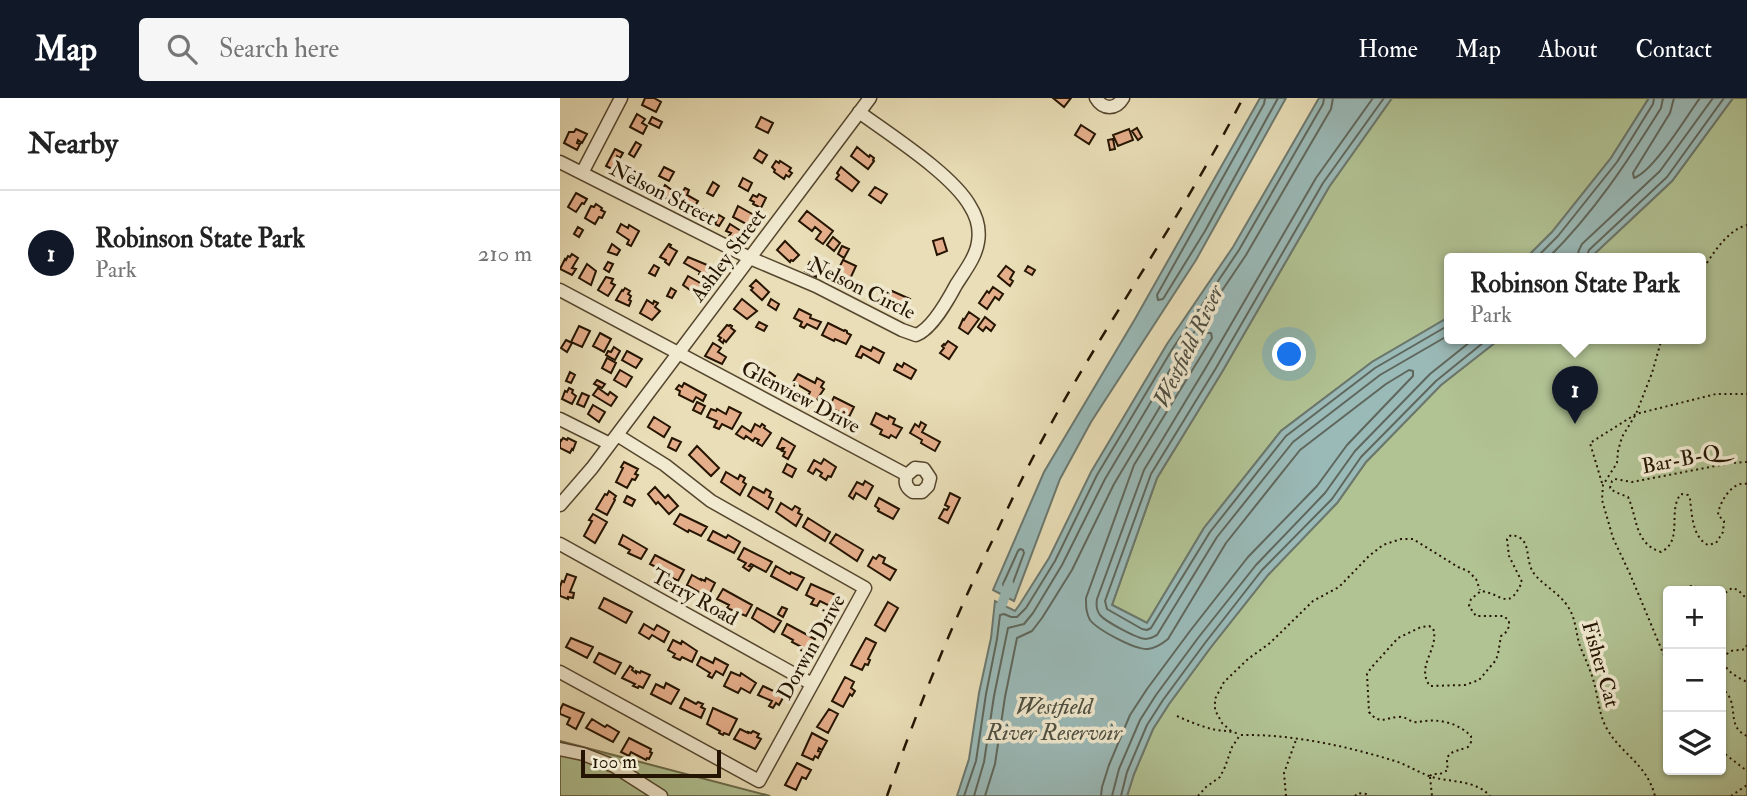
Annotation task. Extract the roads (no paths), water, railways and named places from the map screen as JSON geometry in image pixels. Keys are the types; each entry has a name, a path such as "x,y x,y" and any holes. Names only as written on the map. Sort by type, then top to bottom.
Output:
{"street":[{"path":"582,173 621,98"},
{"name":"Ashley Street","path":"560,505 580,484 870,98"},
{"path":"1096,98 1102,106 1110,108 1118,105 1123,98"},
{"name":"Nelson Circle","path":"750,258 816,286 911,334 921,334 933,320 976,251 976,218 966,199 947,180 859,113"},
{"name":"Nelson Street","path":"560,162 750,258"},
{"name":"Glenview Drive","path":"560,290 907,475"},
{"path":"560,419 613,439"},
{"name":"Dorwin Drive","path":"560,673 759,781 865,588 710,501 665,466 613,439"},
{"name":"Terry Road","path":"560,544 812,684"},
{"path":"560,749 583,754 614,766 661,796"}],"water":[{"path":"1260,98 1286,98 1196,260 1091,422 1060,479 1014,601 993,590 1044,472 1135,319"},
{"path":"1319,98 1392,98 1329,187 1157,478 1112,605 1147,623 1204,528 1281,431 1372,362 1444,320 1444,344 1493,344 1441,385 1366,462 1337,503 1268,575 1211,647 1153,729 1127,796 957,796 969,759 995,601 1015,611 1020,604 1049,558 1091,472 1167,344 1233,247"},
{"path":"1649,98 1733,98 1672,181 1595,253 1531,253 1552,232 1611,158"}],"waterway":[{"path":"1002,604 1009,585"}],"railway":[{"path":"887,796 953,626 1027,469 1080,374 1199,178 1243,98"}],"place":[{"name":"Robinson State Park","path":"1575,424"}],"water label":[{"name":"Westfield River","path":"1188,346"},
{"name":"Westfield River Reservoir","path":"1054,719"}]}
